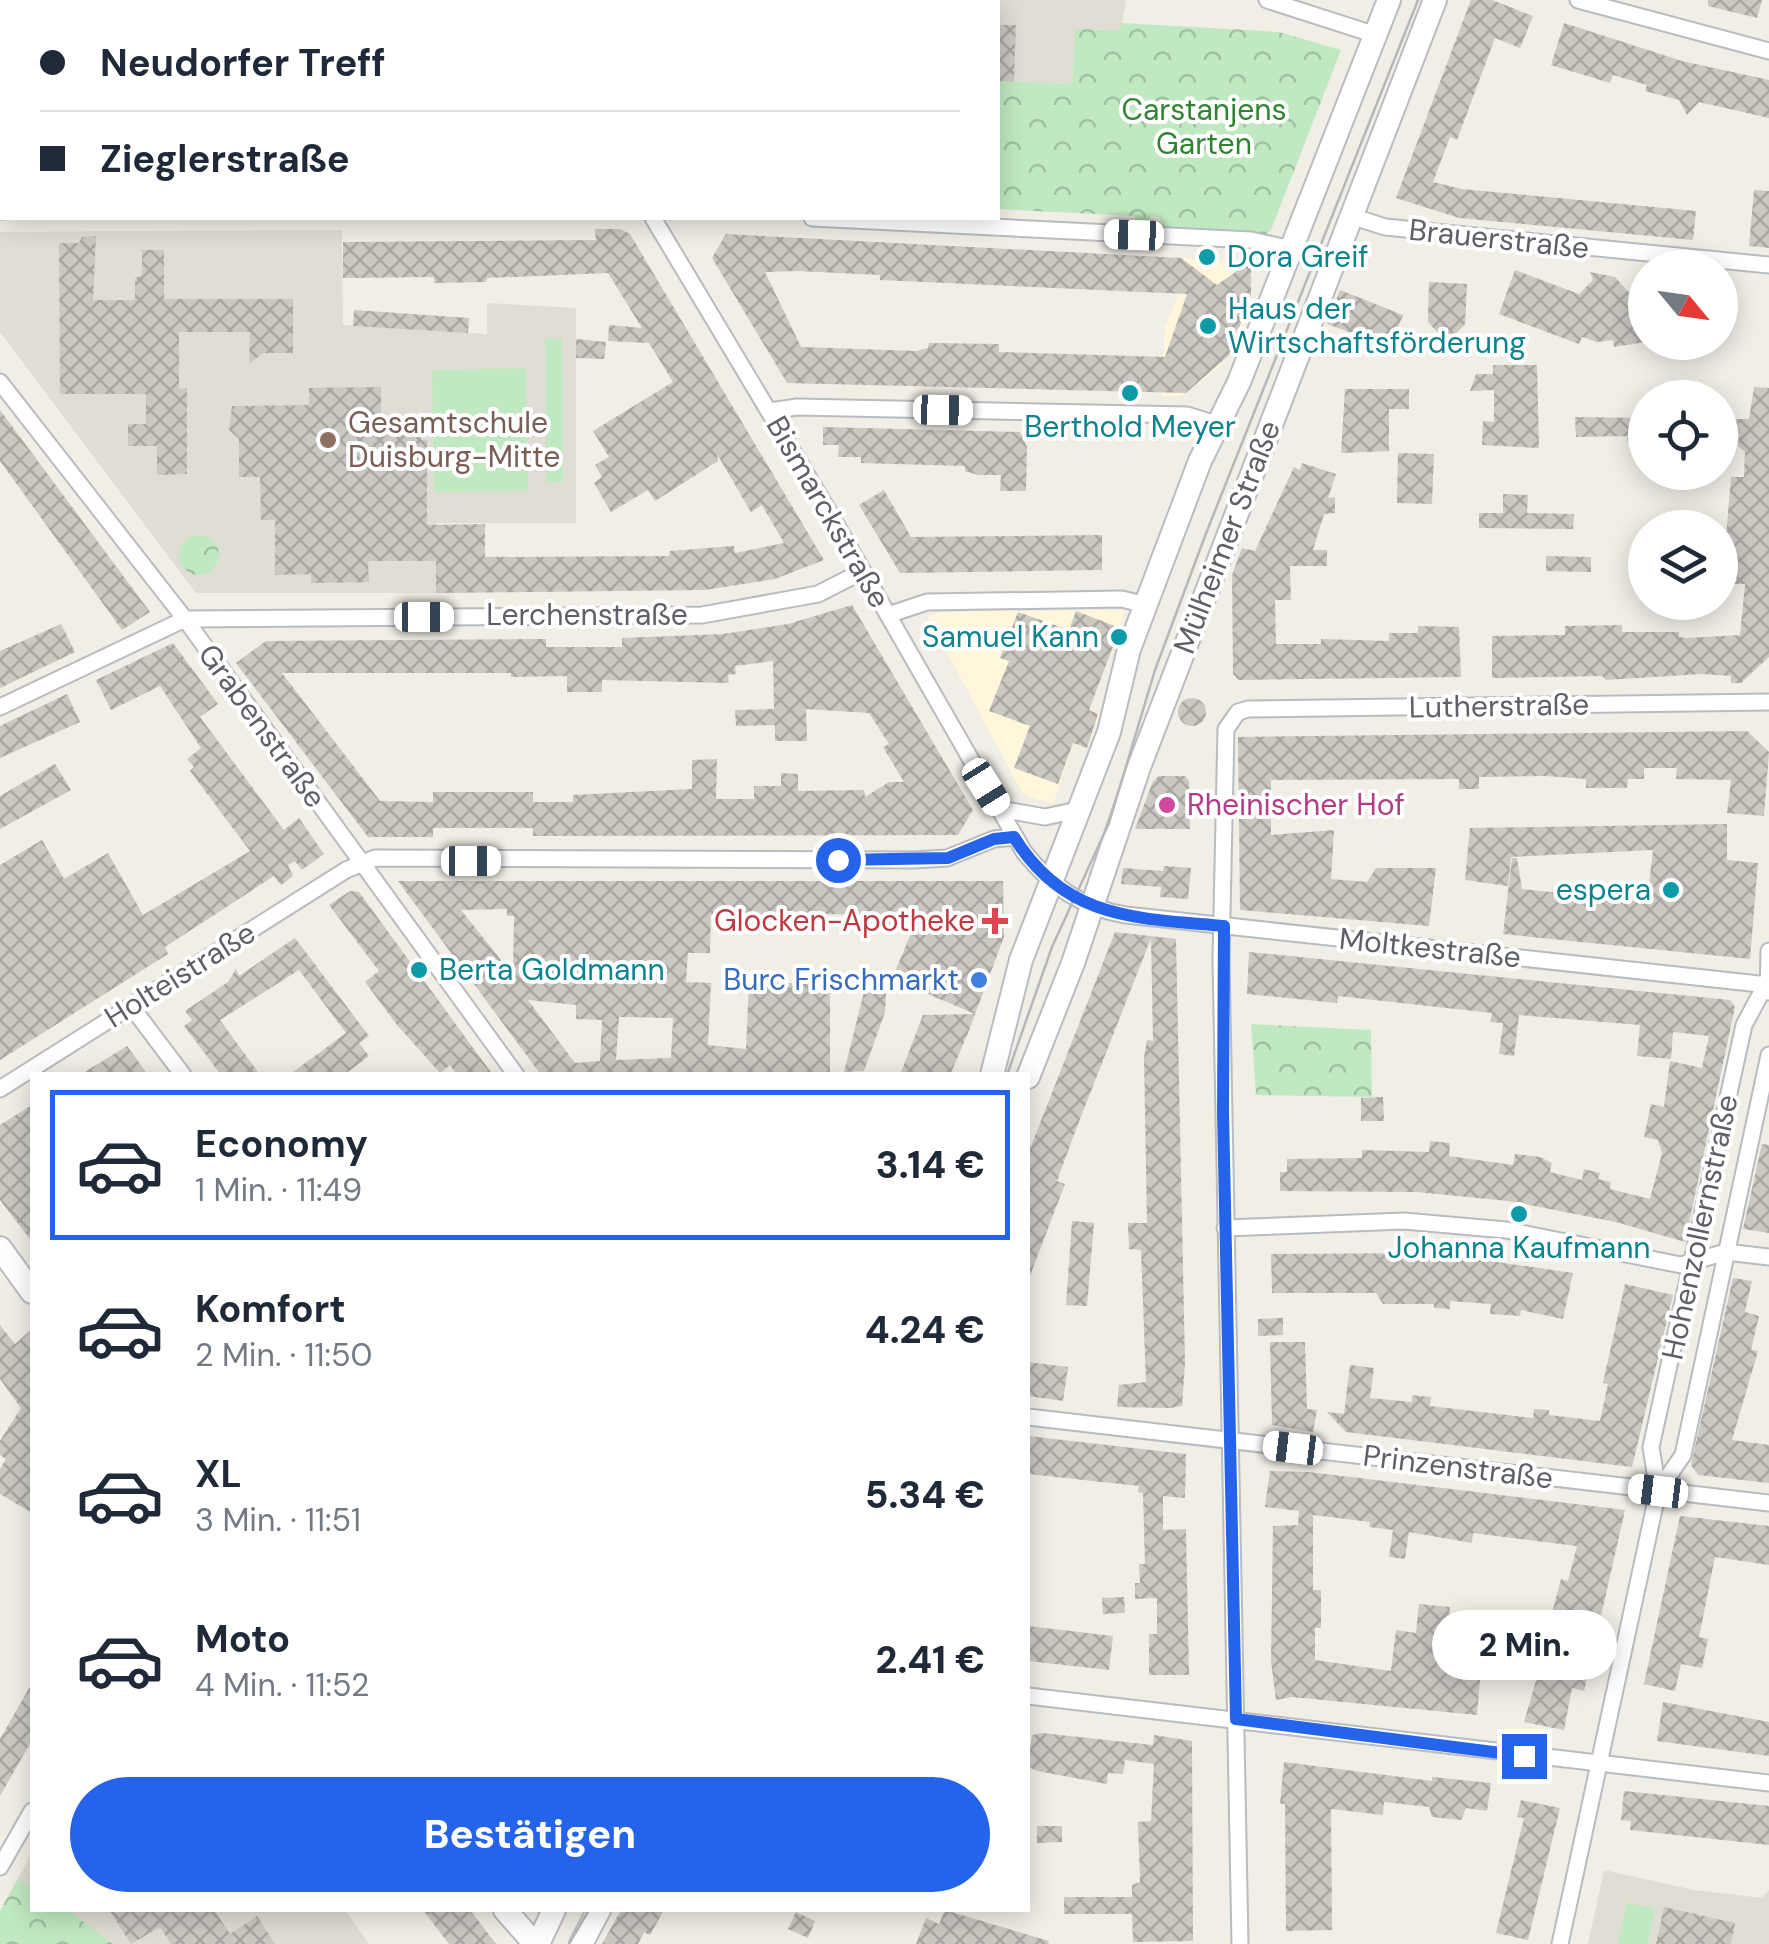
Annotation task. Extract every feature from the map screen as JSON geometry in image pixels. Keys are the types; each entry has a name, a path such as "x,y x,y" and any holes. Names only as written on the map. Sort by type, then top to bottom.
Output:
{"main road":[{"name":"Mülheimer Straße","path":"993,1072 1021,960 1082,809 1146,605 1216,424 1239,382 1284,246 1389,0"},
{"name":"Mülheimer Straße","path":"1030,1072 1140,766 1435,0"},
{"path":"0,1248 30,1289"},
{"path":"507,1912 536,1944 553,1912"},
{"path":"581,1944 598,1912"}],"street":[{"path":"1267,0 1376,35"},
{"path":"1578,0 1769,51"},
{"name":"Brauerstraße","path":"1350,216 1385,228 1769,265"},
{"name":"Bismarckstraße","path":"661,220 1007,823 1051,882 1092,908"},
{"path":"852,220 1251,240 1284,246"},
{"name":"Grabenstraße","path":"0,382 185,619 514,1072"},
{"path":"770,412 797,408 1187,414 1216,424"},
{"name":"Lerchenstraße","path":"185,619 702,614 818,594 862,572"},
{"path":"888,615 927,602 1122,599 1146,605"},
{"path":"0,707 185,619"},
{"name":"Lutherstraße","path":"1224,926 1226,729 1232,719 1248,709 1769,702"},
{"path":"359,862 403,856 435,861 948,858 994,839 1007,823 1082,809"},
{"name":"Holteistraße","path":"0,1089 359,862"},
{"name":"Moltkestraße","path":"1092,908 1768,990"},
{"path":"1224,926 1225,1228 1240,1944"},
{"path":"1768,990 1769,951"},
{"name":"Hohenzollernstraße","path":"1560,1944 1658,1491 1651,1448 1744,1025 1768,990"},
{"path":"131,1006 180,1072"},
{"name":"Hohenzollernstraße","path":"1658,1491 1683,1454 1769,1055"},
{"path":"1225,1228 1421,1222 1506,1230 1692,1264 1726,1252 1769,1256"},
{"name":"Prinzenstraße","path":"1030,1416 1769,1503"},
{"path":"1030,1696 1769,1783"},
{"path":"0,1867 30,1814"}],"shaded area":[{"path":"1000,0 1126,0 1121,30 1075,29 1072,84 1000,81"},
{"name":"Gesamtschule Duisburg-Mitte","path":"342,230 343,325 487,334 487,303 576,308 576,523 436,523 436,593 196,593 0,332 0,232"},
{"name":"Haus der Wirtschaftsförderung","path":"1181,258 1251,263 1251,296 1239,338 1217,369 1181,396 1161,396 1165,327 1179,293"},
{"path":"1125,610 1089,710 1100,715 1087,748 1073,744 1053,804 1023,794 928,617 940,612"},
{"path":"30,1857 30,1912 346,1912 369,1944 29,1944 0,1919 0,1911"},
{"path":"1604,1870 1694,1890 1762,1898 1769,1890 1769,1944 1588,1944"}],"green space":[{"name":"Carstanjens Garten","path":"1122,23 1279,32 1341,50 1271,230 1264,236 1164,230 1159,217 1151,216 1147,227 1134,230 1135,216 1000,209 1000,81 1072,84 1075,29 1120,30"},
{"path":"545,339 562,339 563,482 546,483"},
{"path":"526,368 528,491 434,492 432,370"},
{"path":"199,535 213,541 219,555 213,569 199,575 185,569 179,555 185,541"},
{"path":"1251,1024 1371,1030 1372,1097 1256,1095"},
{"path":"18,1879 30,1887 30,1912 71,1912 113,1944 0,1944 0,1911"},
{"path":"1627,1902 1655,1909 1648,1944 1618,1944"}],"building":[{"path":"1471,0 1492,0 1533,16 1520,48 1495,38 1457,140 1450,137 1433,182 1462,189 1696,211 1693,240 1459,218 1396,198"},
{"path":"1708,0 1762,0 1757,18 1708,6"},
{"path":"1564,23 1682,61 1769,80 1769,118 1699,102 1687,115 1679,100 1645,91 1647,85 1613,75 1610,83 1551,65"},
{"path":"1000,25 1016,25 1014,82 1000,81"},
{"path":"1754,190 1769,191 1769,248 1749,246"},
{"path":"595,229 620,229 630,234 824,560 775,579 705,590 436,593 436,561 368,561 369,582 311,583 311,574 275,575 275,520 261,520 260,477 239,477 239,439 229,430 232,406 309,405 309,388 381,387 381,432 421,432 421,440 427,440 427,525 485,524 485,557 669,556 670,551 734,546 735,553 784,543 762,505 751,512 717,454 718,461 655,501 648,490 611,512 594,483 602,477 595,465 609,457 593,431 673,382 649,343 608,341 609,325 642,328 608,273 434,283 434,277 343,278 343,242 596,240"},
{"path":"726,234 1181,258 1217,285 1251,261 1251,296 1229,355 1186,393 787,383 712,258","holes":["765,272 880,275 880,280 1187,294 1165,357 999,352 999,344 929,343 928,348 917,351 801,347"]},
{"path":"96,236 93,300 135,300 135,279 142,274 142,250 164,250 164,299 293,299 293,353 263,353 249,364 250,332 179,332 179,389 187,388 187,474 157,475 157,446 128,446 128,424 146,424 146,394 60,394 59,243 79,243 82,237"},
{"path":"1515,270 1579,294 1593,280 1590,272 1615,277 1628,292 1628,345 1614,347 1613,340 1597,342 1582,337 1579,344 1499,314"},
{"path":"1429,282 1467,284 1465,324 1455,335 1439,334 1428,322"},
{"path":"1340,290 1403,315 1395,334 1349,332 1327,324"},
{"path":"354,310 469,318 468,333 353,326"},
{"path":"576,339 606,342 604,359 576,358"},
{"path":"1493,365 1537,365 1539,448 1482,445 1483,421 1494,422 1494,390 1470,391 1476,374 1493,374"},
{"path":"1754,387 1769,388 1769,657 1741,683 1731,683 1731,676 1702,674 1606,680 1602,676 1492,678 1492,636 1565,635 1565,626 1622,625 1622,632 1679,632 1679,637 1687,638 1740,635 1745,584 1738,584 1738,510 1728,510 1730,490 1738,490 1738,477 1744,477 1745,452 1738,446 1738,419 1749,419"},
{"path":"1345,389 1409,389 1409,409 1389,409 1389,451 1341,453"},
{"path":"0,410 150,612 122,630 0,461"},
{"path":"1575,417 1628,418 1628,441 1627,436 1576,437"},
{"path":"823,427 1020,432 1027,447 1026,491 1000,491 1001,475 978,475 965,471 965,466 861,463 861,457 838,457 839,445 823,445"},
{"path":"1398,453 1434,454 1432,504 1397,503"},
{"path":"1302,463 1336,474 1328,498 1335,497 1335,513 1324,514 1313,550 1327,550 1327,566 1290,566 1291,600 1275,600 1276,644 1321,644 1321,639 1389,641 1389,633 1418,633 1418,626 1459,627 1461,677 1239,680 1233,674 1232,575 1242,548 1255,551 1294,467 1300,470"},
{"path":"884,490 911,537 1102,535 1102,570 900,573 859,505"},
{"path":"1503,494 1528,495 1527,513 1574,514 1573,529 1479,528 1479,513 1503,513"},
{"path":"1546,556 1591,557 1591,572 1546,571"},
{"path":"852,605 973,810 958,835 533,836 533,828 433,828 433,837 368,837 236,663 266,641 546,639 546,647 622,647 622,638 723,634 788,624","holes":["773,661 774,709 735,710 736,726 775,725 775,741 807,741 806,709 869,713 889,744 883,747 904,782 889,782 865,797 864,790 798,791 798,774 781,773 781,786 754,786 754,799 716,799 717,759 692,760 692,789 573,795 573,802 533,802 533,792 433,792 433,802 380,801 282,673 567,676 567,692 602,692 602,680 729,683 728,675 736,674 735,666"]},
{"path":"1076,611 1120,628 1089,710 1098,714 1087,748 1073,743 1058,784 1014,768 1030,726 989,711 1009,661 1000,658 1018,612 1069,630"},
{"path":"61,624 75,652 0,688 0,651"},
{"path":"173,643 218,704 200,717 284,830 299,818 324,854 302,870 295,861 288,865 293,876 281,885 274,876 165,947 168,954 0,1060 0,865 42,840 64,879 108,853 143,915 250,851 190,771 194,767 187,759 201,748 160,686 111,710 96,680"},
{"path":"67,694 80,722 0,758 0,726"},
{"path":"1192,698 1202,702 1206,712 1202,722 1192,726 1182,722 1178,712 1182,702"},
{"path":"1747,731 1769,752 1764,816 1727,813 1731,780 1676,779 1677,768 1644,768 1644,779 1628,779 1627,788 1586,788 1586,779 1546,776 1479,777 1479,789 1459,789 1459,779 1271,780 1271,835 1334,830 1331,879 1367,882 1376,868 1436,868 1429,926 1240,910 1238,737"},
{"path":"55,764 71,790 0,829 0,796"},
{"name":"Rheinischer Hof","path":"1159,776 1185,776 1189,781 1190,829 1135,829 1153,781"},
{"name":"espera","path":"1727,824 1727,860 1758,863 1750,959 1503,934 1512,858 1517,858 1522,889 1647,902 1653,850 1511,857 1508,886 1465,880 1470,828"},
{"path":"1164,866 1191,868 1188,899 1160,897 1161,887 1121,884 1123,868 1163,871"},
{"path":"398,881 1003,881 1004,937 968,1033 951,1072 901,1072 923,1015 975,1014 892,979 912,931 884,932 884,914 711,915 710,953 688,953 686,982 711,983 708,1045 746,1049 749,983 813,983 813,993 830,993 830,1072 539,1072","holes":["507,909 507,916 514,916 513,975 461,910","528,1000 576,1005 576,1019 602,1020 600,1061 575,1063","619,1017 673,1018 671,1058 616,1060"]},
{"path":"350,891 359,892 491,1072 455,1072 450,1065 439,1072 365,982 379,971 329,905"},
{"path":"1115,932 1176,939 1185,1364 1182,1406 1117,1407 1119,1385 1146,1382 1141,1250 1129,1249 1128,1223 1147,1223 1144,1057 1147,1040 1153,1041 1151,938 1057,1181 1065,1184 1030,1276 1030,1149"},
{"path":"295,938 369,1036 359,1043 369,1056 348,1072 293,1072 346,1033 299,970 220,1020 258,1072 219,1072 184,1026 192,1020 185,1011 228,982 236,969 239,976"},
{"path":"1249,952 1730,1000 1735,1007 1685,1242 1616,1222 1508,1201 1417,1192 1280,1191 1280,1172 1287,1172 1287,1159 1362,1158 1362,1150 1429,1152 1430,1141 1450,1143 1449,1156 1513,1165 1515,1154 1540,1157 1552,1163 1550,1172 1582,1180 1584,1169 1600,1173 1598,1179 1611,1182 1610,1189 1650,1199 1662,1153 1658,1140 1644,1137 1651,1104 1664,1107 1670,1061 1702,1068 1709,1036 1673,1032 1671,1059 1637,1056 1640,1025 1519,1015 1514,1056 1499,1054 1503,1023 1490,1022 1492,1013 1338,996 1337,1003 1247,994"},
{"path":"864,992 886,993 885,1012 864,1071 844,1072"},
{"path":"127,1046 146,1072 85,1072"},
{"path":"1383,1097 1384,1121 1361,1121 1361,1098"},
{"path":"30,1106 30,1239 0,1200 0,1125"},
{"path":"1762,1144 1769,1145 1769,1233 1743,1229"},
{"path":"1072,1221 1094,1223 1087,1306 1066,1305"},
{"path":"1436,1253 1573,1273 1563,1319 1521,1310 1520,1316 1490,1314 1491,1304 1450,1301 1450,1309 1434,1308 1434,1304 1383,1304 1376,1293 1272,1293 1271,1254"},
{"path":"1733,1278 1752,1281 1745,1312 1759,1316 1751,1350 1758,1351 1732,1440 1769,1445 1769,1483 1698,1475 1691,1465"},
{"path":"1625,1284 1673,1295 1632,1467 1346,1432 1327,1412 1344,1414 1350,1365 1374,1368 1370,1398 1412,1402 1412,1395 1431,1397 1430,1406 1533,1418 1534,1409 1549,1410 1549,1415 1600,1421 1608,1384 1603,1383"},
{"path":"1283,1318 1283,1335 1258,1336 1258,1319"},
{"path":"0,1325 15,1344 30,1331 30,1512 0,1494 0,1469 6,1459 0,1455 0,1441 21,1408 0,1379"},
{"path":"1270,1342 1305,1342 1307,1409 1317,1410 1313,1432 1272,1425"},
{"path":"1030,1362 1068,1367 1063,1401 1030,1396"},
{"path":"1030,1436 1186,1454 1185,1498 1163,1496 1163,1530 1186,1529 1189,1675 1149,1675 1149,1634 1157,1634 1157,1598 1135,1599 1135,1583 1140,1583 1139,1564 1145,1564 1143,1493 1138,1492 1139,1486 1030,1474"},
{"path":"1270,1471 1309,1472 1625,1510 1584,1691 1572,1688 1564,1730 1524,1722 1539,1670 1551,1673 1556,1654 1560,1655 1566,1620 1551,1617 1561,1579 1568,1581 1577,1546 1473,1533 1472,1543 1409,1532 1405,1559 1389,1557 1393,1530 1369,1527 1370,1522 1313,1515 1313,1590 1321,1590 1321,1628 1315,1628 1315,1660 1391,1671 1396,1630 1416,1633 1419,1604 1450,1607 1449,1614 1466,1616 1460,1660 1481,1670 1477,1715 1292,1697 1276,1700 1271,1662 1273,1526 1298,1525 1299,1511 1265,1507"},
{"path":"1680,1516 1769,1526 1769,1565 1715,1557 1699,1637 1708,1639 1702,1668 1681,1664 1675,1691 1644,1684"},
{"path":"1124,1597 1125,1613 1103,1614 1102,1598"},
{"path":"1030,1626 1113,1636 1109,1670 1030,1661"},
{"path":"30,1686 30,1744 0,1796 0,1739"},
{"path":"1663,1702 1769,1722 1769,1756 1657,1741"},
{"path":"1032,1735 1153,1745 1154,1735 1192,1741 1193,1941 1133,1942 1132,1914 1064,1914 1064,1897 1132,1897 1132,1885 1140,1882 1138,1822 1151,1821 1154,1764 1125,1760 1123,1774 1108,1773 1107,1784 1037,1771 1030,1768"},
{"path":"1284,1762 1432,1781 1432,1777 1491,1783 1487,1811 1466,1808 1461,1820 1432,1817 1429,1807 1384,1802 1383,1815 1331,1809 1332,1930 1286,1931 1285,1804 1280,1804"},
{"path":"1624,1791 1769,1806 1769,1845 1630,1830 1631,1821 1621,1820"},
{"path":"1521,1800 1560,1808 1528,1940 1496,1933 1524,1818 1517,1817"},
{"path":"1037,1826 1062,1826 1062,1842 1037,1843"},
{"path":"1664,1907 1735,1923 1731,1944 1656,1944"},
{"path":"110,1912 215,1912 230,1934 257,1916 275,1944 171,1944 160,1927 131,1944"},
{"path":"425,1912 472,1912 496,1944 449,1944"},
{"path":"620,1912 663,1912 650,1935 644,1932 638,1944 602,1944"},
{"path":"796,1912 815,1921 808,1938 788,1929"},
{"path":"944,1912 952,1912 1049,1941 916,1944 926,1918 939,1924"}],"tram line":[{"path":"1008,1072 1052,947 1109,823 1155,670 1205,536 1418,0"},
{"path":"569,1944 588,1912"}],"place":[{"name":"Dora Greif","path":"1207,257"},
{"name":"Haus der Wirtschaftsförderung","path":"1208,326"},
{"name":"Berthold Meyer","path":"1130,393"},
{"name":"Gesamtschule Duisburg-Mitte","path":"328,440"},
{"name":"Samuel Kann","path":"1119,637"},
{"name":"Rheinischer Hof","path":"1167,805"},
{"name":"espera","path":"1671,890"},
{"name":"Glocken-Apotheke","path":"995,921"},
{"name":"Berta Goldmann","path":"419,970"},
{"name":"Burc Frischmarkt","path":"979,980"},
{"name":"Johanna Kaufmann","path":"1519,1214"}],"route":[{"path":"838,860 948,858 994,839 1014,837 1051,882 1092,908 1224,926 1223,1112 1236,1719 1524,1756"}]}
